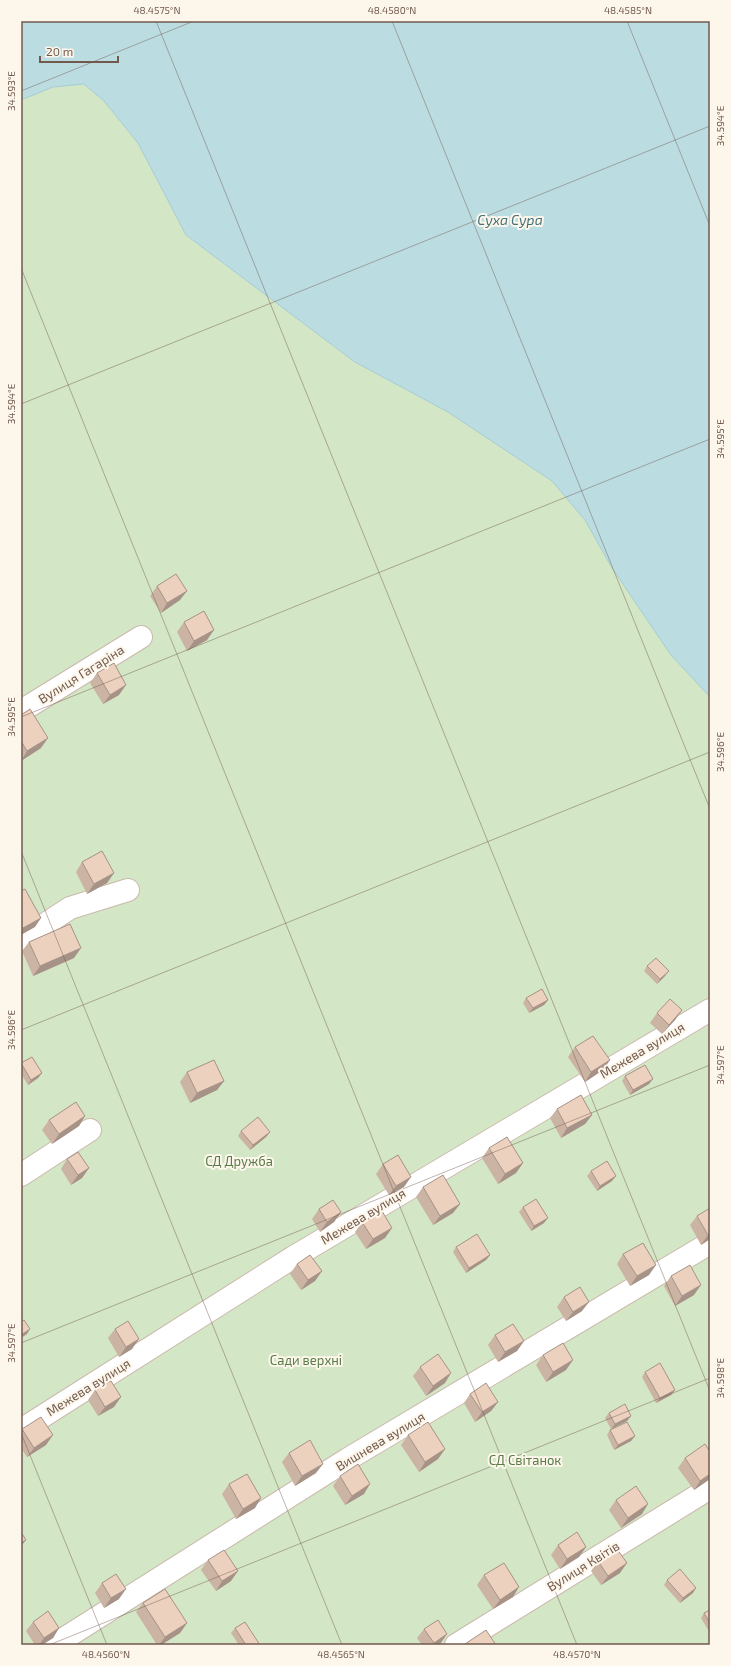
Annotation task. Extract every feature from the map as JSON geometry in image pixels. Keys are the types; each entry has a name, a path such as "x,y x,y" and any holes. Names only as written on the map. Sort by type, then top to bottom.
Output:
{"lane":[{"name":"Вулиця Гагаріна","path":"21,711 141,636"},
{"path":"21,940 70,908 128,890"},
{"name":"Межева вулиця","path":"21,1430 292,1258 710,1010"},
{"path":"21,1175 90,1130"},
{"name":"Вишнева вулиця","path":"54,1645 348,1459 710,1243"},
{"name":"Вулиця Квітів","path":"456,1645 710,1488"}],"green space":[{"path":"84,84 104,101 138,143 186,235 355,362 448,412 552,481 585,520 612,568 671,655 710,697 710,1645 21,1645 21,100 53,87"}],"water":[{"name":"Суха Сура","path":"21,21 710,21 710,697 671,655 612,568 585,520 552,481 448,412 355,362 186,235 138,143 104,101 84,84 53,87 21,100"}],"building":[{"path":"176,574 187,591 167,603 157,586"},
{"path":"204,611 214,630 194,641 184,622"},
{"path":"114,663 126,685 110,695 97,673"},
{"path":"30,709 48,738 27,751 21,741 21,715"},
{"path":"102,851 114,873 94,884 82,862"},
{"path":"25,889 41,918 21,929 21,891"},
{"path":"70,924 81,948 40,966 29,942"},
{"path":"656,958 669,971 660,979 647,966"},
{"path":"542,989 548,1000 533,1008 526,998"},
{"path":"670,999 682,1010 669,1025 657,1013"},
{"path":"593,1036 610,1060 591,1072 575,1047"},
{"path":"32,1057 42,1073 31,1080 21,1063"},
{"path":"214,1060 224,1081 197,1093 187,1072"},
{"path":"645,1065 653,1079 633,1090 625,1076"},
{"path":"581,1095 592,1115 567,1128 557,1109"},
{"path":"76,1102 85,1116 59,1134 49,1120"},
{"path":"258,1117 270,1132 253,1145 241,1131"},
{"path":"507,1137 523,1163 505,1174 489,1148"},
{"path":"78,1152 89,1168 78,1175 67,1159"},
{"path":"398,1155 411,1177 396,1186 383,1164"},
{"path":"607,1161 616,1176 600,1186 591,1171"},
{"path":"443,1175 460,1204 440,1216 423,1187"},
{"path":"536,1199 548,1218 534,1226 523,1207"},
{"path":"333,1200 341,1212 327,1222 319,1209"},
{"path":"710,1208 710,1233 708,1235 697,1216"},
{"path":"382,1211 392,1228 373,1239 362,1222"},
{"path":"477,1234 490,1255 469,1268 456,1247"},
{"path":"643,1243 656,1265 637,1276 623,1254"},
{"path":"310,1255 322,1271 308,1280 297,1264"},
{"path":"690,1265 701,1285 682,1296 671,1276"},
{"path":"580,1287 589,1302 573,1312 564,1297"},
{"path":"24,1320 30,1329 21,1335 21,1322"},
{"path":"128,1321 139,1339 126,1347 115,1329"},
{"path":"513,1324 524,1341 505,1352 495,1335"},
{"path":"563,1343 573,1360 553,1372 543,1355"},
{"path":"438,1354 451,1373 433,1386 420,1367"},
{"path":"660,1363 675,1390 660,1398 645,1372"},
{"path":"111,1381 121,1397 105,1407 95,1390"},
{"path":"486,1383 498,1402 482,1412 470,1394"},
{"path":"625,1404 631,1416 615,1424 609,1413"},
{"path":"41,1417 53,1435 34,1448 22,1429"},
{"path":"428,1422 445,1449 425,1462 408,1435"},
{"path":"627,1422 635,1436 618,1445 610,1430"},
{"path":"310,1440 323,1464 302,1476 289,1453"},
{"path":"705,1444 710,1452 710,1474 700,1481 685,1458"},
{"path":"358,1464 370,1484 352,1496 340,1476"},
{"path":"247,1474 261,1498 243,1509 229,1484"},
{"path":"636,1486 648,1504 628,1518 616,1500"},
{"path":"21,1532 26,1540 21,1543"},
{"path":"577,1532 586,1547 567,1559 558,1545"},
{"path":"617,1549 627,1563 608,1576 598,1561"},
{"path":"224,1550 238,1571 222,1581 208,1560"},
{"path":"504,1563 519,1587 500,1600 484,1575"},
{"path":"680,1569 696,1588 683,1598 667,1580"},
{"path":"116,1574 126,1589 111,1598 102,1583"},
{"path":"165,1589 187,1623 165,1637 143,1603"},
{"path":"710,1610 710,1623 704,1613"},
{"path":"48,1611 59,1628 44,1638 33,1622"},
{"path":"438,1620 447,1634 434,1643 424,1629"},
{"path":"245,1622 260,1645 246,1645 235,1628"},
{"path":"486,1630 496,1645 465,1645 465,1644"}],"park label":[{"name":"СД Дружба","path":"239,1161"},
{"name":"Сади верхні","path":"306,1360"},
{"name":"СД Світанок","path":"525,1460"}]}
